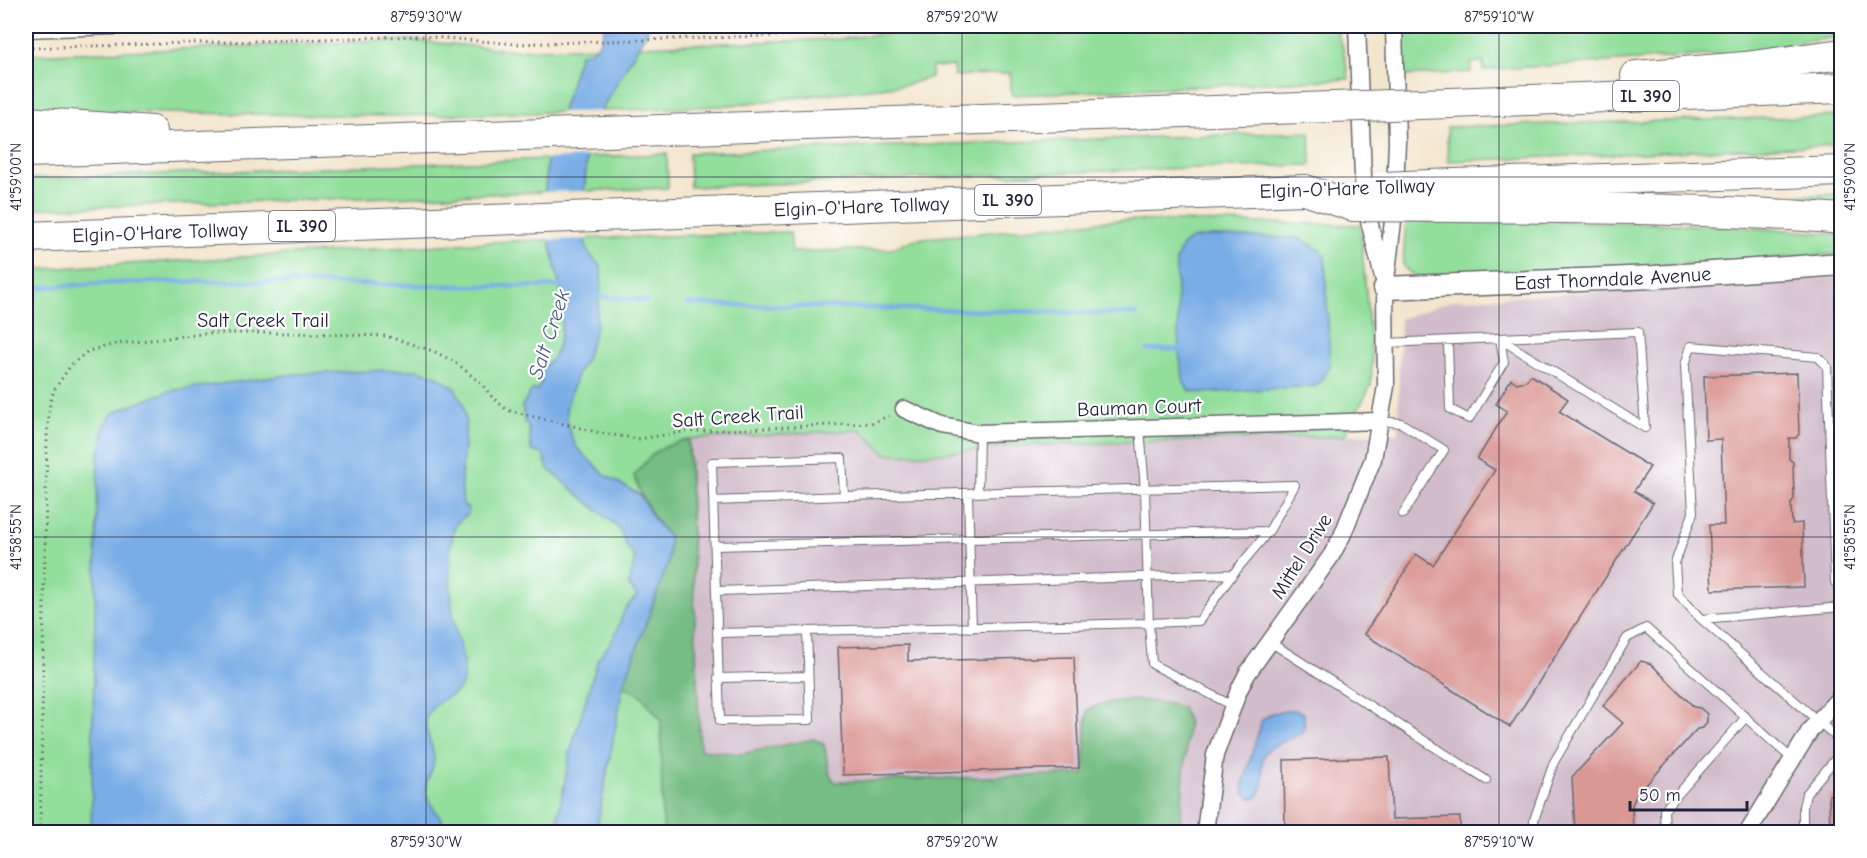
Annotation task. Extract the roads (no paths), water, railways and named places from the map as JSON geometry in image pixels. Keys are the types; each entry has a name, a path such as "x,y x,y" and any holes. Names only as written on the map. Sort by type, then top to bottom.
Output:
{"highway":[{"path":"1480,102 1536,83 1699,72 1842,54"},
{"name":"IL 390","path":"26,152 708,130 1842,88"},
{"path":"26,122 311,142"},
{"name":"Elgin-O'Hare Tollway","path":"26,237 1305,189 1455,196 1842,171"},
{"path":"1455,196 1842,219"},
{"path":"26,243 95,235"}],"main road":[{"name":"East Thorndale Avenue","path":"1385,288 1654,276 1842,264"}],"street":[{"path":"26,29 112,26"},
{"name":"Mittel Drive","path":"1357,26 1364,201 1385,288"},
{"name":"Mittel Drive","path":"1205,832 1215,755 1233,706 1247,675 1331,556 1342,536 1373,459 1386,386 1385,288 1394,213 1397,142 1394,26"},
{"name":"Bauman Court","path":"904,409 942,426 979,433 1380,421"},
{"path":"1748,832 1792,759 1818,722 1842,695"}],"lane":[{"path":"1386,343 1638,332 1645,428 1500,339"},
{"path":"1448,342 1450,409 1469,419 1504,362 1500,339"},
{"path":"1842,594 1834,582 1827,366 1818,357 1690,346 1685,364 1693,513 1675,563 1677,593 1701,619 1842,742"},
{"path":"1380,421 1401,423 1444,450 1403,514"},
{"path":"1140,428 1145,490 1152,664 1233,706"},
{"path":"978,493 979,433"},
{"path":"807,631 810,720 720,721 712,462 842,458 844,496"},
{"path":"714,501 1295,485 1269,531 1233,574 1199,621 717,633"},
{"path":"968,494 972,628"},
{"path":"715,546 1269,531"},
{"path":"716,591 1233,574"},
{"path":"1701,619 1842,607"},
{"path":"1534,832 1534,820 1554,762 1627,638 1646,628 1792,759"},
{"path":"1270,642 1486,780"},
{"path":"718,678 808,676"},
{"path":"1665,832 1664,810 1746,717"},
{"path":"1803,832 1803,807 1806,794 1842,751"}],"water":[{"path":"604,26 650,26 596,119 587,157 584,191 585,239 587,251 601,267 601,287 595,331 586,359 577,374 566,409 568,427 576,447 605,475 640,495 655,521 669,537 668,563 623,686 596,832 555,832 571,749 598,659 614,638 625,609 637,596 629,585 635,558 626,545 619,528 548,469 543,454 531,451 529,428 525,423 522,406 532,390 538,390 541,382 540,371 554,357 561,335 562,297 547,227 545,192 547,159 580,54 594,49 602,37"},
{"path":"1211,236 1299,238 1320,250 1325,257 1330,365 1323,379 1316,386 1202,393 1189,391 1184,383 1179,353 1176,261 1182,246 1191,239"},
{"path":"418,370 437,376 455,388 463,403 466,420 461,482 463,504 468,509 468,514 457,523 453,532 450,558 452,604 463,661 463,680 458,690 433,707 426,719 434,758 426,793 430,804 449,832 91,832 98,460 105,424 114,412 169,391 295,374"},
{"path":"1294,710 1304,713 1304,731 1269,749 1263,760 1260,792 1256,798 1250,798 1244,793 1243,784 1262,720 1272,713"}],"waterway":[{"name":"Salt Creek","path":"26,289 161,282 566,286"},
{"path":"595,296 646,301"},
{"path":"688,304 1137,314"},
{"path":"1147,350 1179,349"}]}
